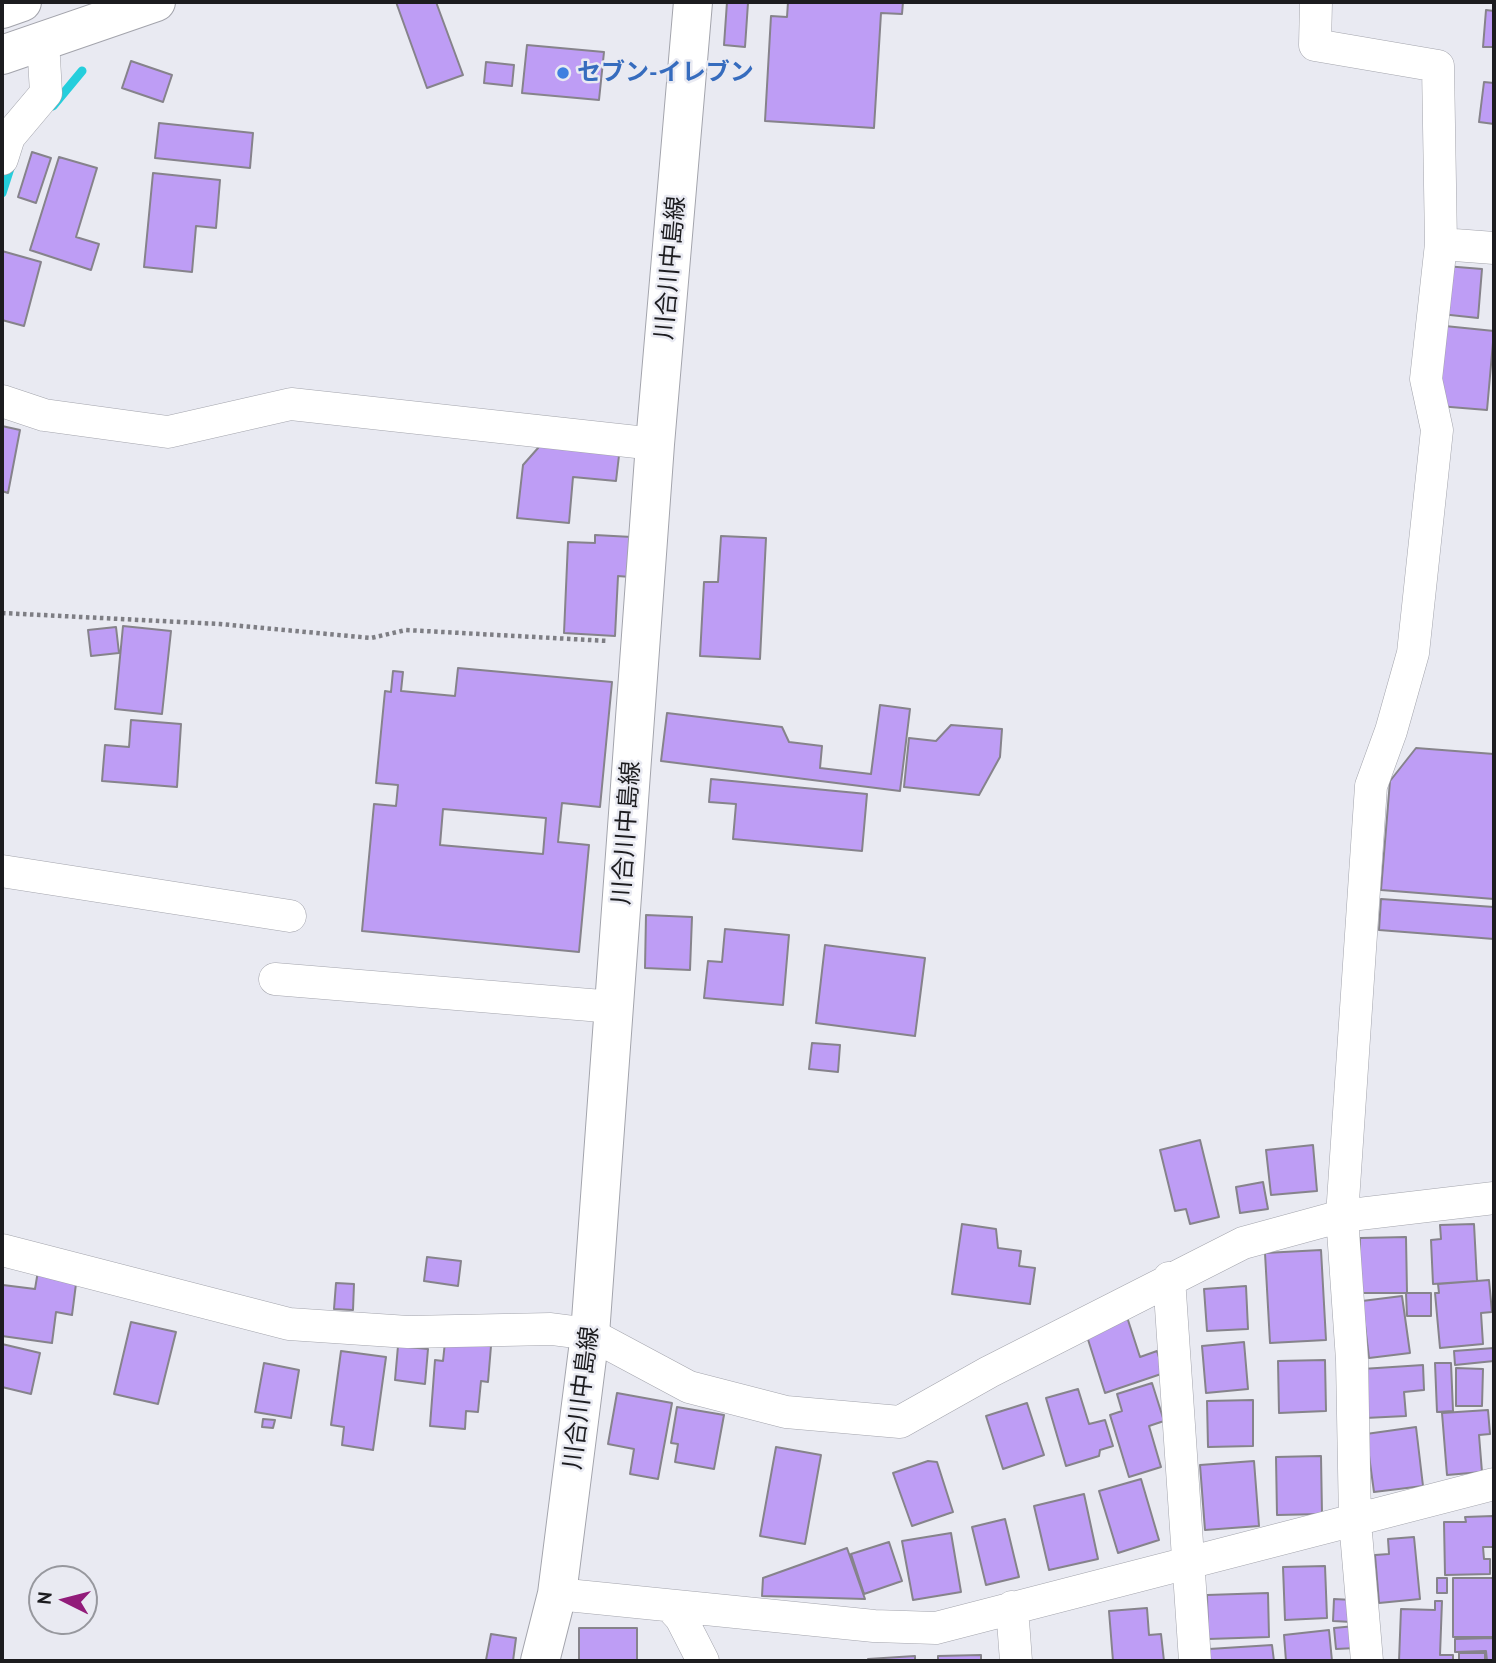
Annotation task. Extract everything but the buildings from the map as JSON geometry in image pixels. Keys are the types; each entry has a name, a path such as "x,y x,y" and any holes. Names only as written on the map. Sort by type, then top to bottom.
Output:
{"main road":[{"path":"2,9 22,2"},
{"path":"2,55 156,2"},
{"name":"川合川中島線","path":"541,1661 557,1594 590,1334 656,444 693,2"}],"street":[{"path":"1316,2 1315,44 1438,66 1441,244 1426,379 1437,430 1413,653 1371,786 1342,1216 1352,1360 1355,1521 1367,1661"},
{"path":"2,159 9,137 46,93 43,41"},
{"path":"1441,244 1494,248"},
{"path":"2,401 44,415 168,432 291,404 656,444"},
{"path":"2,871 290,916"},
{"path":"275,979 614,1007"},
{"path":"2,1251 289,1324 408,1332 551,1329 590,1334 689,1387 786,1412 900,1422 1169,1278 1243,1243 1342,1216 1494,1198"},
{"path":"1169,1278 1195,1661"},
{"path":"557,1594 874,1626 936,1628 1494,1484"},
{"path":"671,1607 681,1618 703,1661"},
{"path":"1012,1607 1016,1661"}],"path":[{"path":"2,613 220,624 371,638 406,630 641,643"}],"waterway":[{"path":"53,106 82,71"},
{"path":"2,193 12,162"}],"place":[{"name":"セブン-イレブン","path":"563,73"}]}
